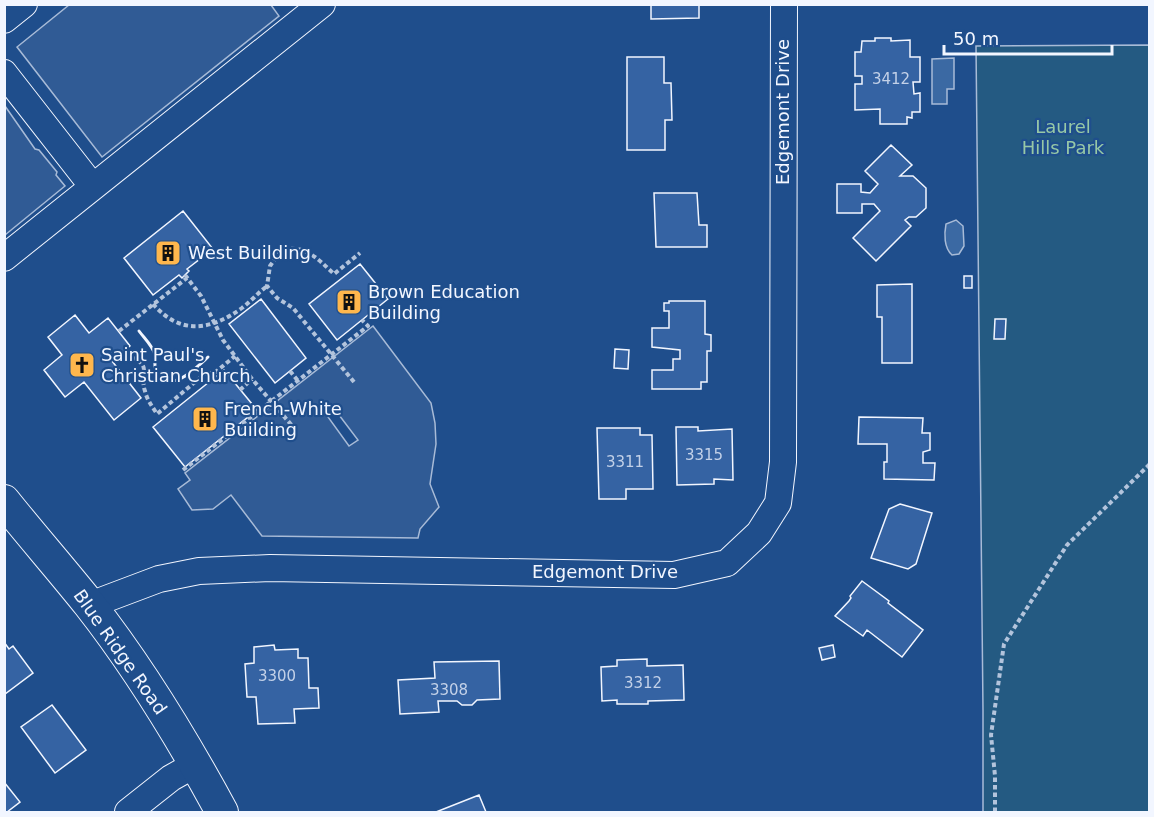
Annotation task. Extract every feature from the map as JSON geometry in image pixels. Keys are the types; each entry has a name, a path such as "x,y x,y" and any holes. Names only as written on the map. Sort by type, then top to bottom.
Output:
{"main road":[{"name":"Blue Ridge Road","path":"4,501 90,605 144,682 196,764 222,813"}],"street":[{"path":"4,20 24,4"},
{"name":"Edgemont Drive","path":"90,605 159,579 199,571 270,568 674,575 727,562 759,533 778,503 783,462 784,4"},
{"path":"4,258 315,9"},
{"path":"4,73 93,187"},
{"path":"128,813 171,778 196,764"}],"path":[{"path":"153,304 164,317 179,325 197,327 230,316 267,286 270,266 281,250 300,248 316,257 334,274 360,253"},
{"path":"119,331 186,276 201,296 213,323 235,356 294,428"},
{"path":"267,286 277,298 293,308 354,382"},
{"path":"183,470 368,326 362,320"},
{"path":"131,357 141,361 144,368 143,388 157,414 208,371 212,375 235,356"},
{"path":"290,371 298,381"},
{"path":"240,390 252,379"},
{"path":"994,813 995,776 991,735 1004,644 1067,545 1149,464"}],"green space":[{"name":"Laurel Hills Park","path":"1149,45 1149,812 983,812 976,46"}],"shaded area":[{"path":"69,5 271,5 279,16 102,157 17,47"},
{"path":"954,58 954,89 947,89 947,104 932,104 932,59"},
{"path":"5,106 35,149 39,150 57,172 56,175 65,186 5,235"},
{"path":"956,220 963,226 964,246 959,254 952,255 946,245 945,228 946,224"},
{"path":"373,326 431,403 436,444 430,484 439,507 420,529 418,538 262,536 231,495 213,509 192,510 178,489 190,480 185,473","holes":["336,411 358,440 349,446 328,417"]}],"building":[{"path":"651,4 699,4 699,18 651,19"},
{"path":"875,38 891,38 891,41 910,40 910,57 920,57 920,82 913,82 914,94 920,93 920,112 912,112 912,118 907,117 907,124 880,124 880,109 855,110 855,84 862,84 862,76 855,76 855,52 861,52 862,41 875,41"},
{"path":"627,57 664,57 664,83 671,83 672,120 665,120 665,150 627,150"},
{"path":"891,145 912,165 900,176 913,176 926,188 926,208 916,217 909,217 905,220 911,226 876,261 853,238 880,211 874,204 862,204 862,213 837,213 837,184 861,184 861,192 870,193 878,184 865,171"},
{"path":"654,193 697,193 699,225 707,225 707,247 656,247"},
{"name":"West Building","path":"183,211 213,249 187,269 189,271 182,278 179,275 153,295 124,258"},
{"name":"Brown Education Building","path":"360,264 388,299 337,340 309,304"},
{"path":"964,276 972,276 972,288 964,288"},
{"path":"912,284 912,363 882,363 882,317 877,317 877,285"},
{"path":"261,299 306,358 275,383 229,324"},
{"path":"669,301 705,301 705,334 711,335 711,351 707,351 707,382 701,382 701,389 652,389 652,370 673,370 673,359 680,359 680,350 652,347 652,328 669,328 669,311 664,311 664,303 669,303"},
{"name":"Saint Paul's Christian Church","path":"75,315 89,333 108,318 130,346 112,361 141,398 114,420 84,382 65,397 44,370 62,355 48,337"},
{"path":"995,319 1006,319 1005,339 994,339"},
{"path":"615,349 629,350 628,369 614,368"},
{"name":"French-White Building","path":"224,370 257,410 185,467 153,427"},
{"path":"859,417 923,418 922,433 930,433 930,450 923,452 923,463 935,463 934,480 884,479 887,444 858,444"},
{"path":"676,427 698,427 698,431 732,429 733,480 714,479 714,484 677,485"},
{"path":"597,428 640,428 640,435 652,435 653,489 626,489 626,499 599,499"},
{"path":"900,504 932,513 916,564 908,569 871,558 889,509"},
{"path":"862,581 923,630 902,657 867,630 863,636 835,616 849,601 850,596"},
{"path":"4,642 9,649 13,646 33,673 5,694"},
{"path":"274,645 275,650 298,649 298,658 308,658 309,688 318,688 319,708 294,709 295,723 258,724 256,697 247,697 245,664 254,663 254,647"},
{"path":"833,645 835,657 822,660 819,648"},
{"path":"647,659 647,666 683,665 684,700 648,701 648,704 617,704 617,700 602,701 601,667 617,666 617,660"},
{"path":"499,661 500,699 477,700 472,705 462,705 457,701 438,701 439,712 400,714 398,680 435,678 434,662"},
{"path":"52,705 86,750 55,773 21,727"},
{"path":"4,782 20,802 7,812 4,812"},
{"path":"479,795 486,812 436,812"}],"wall":[{"path":"139,331 152,348 157,373 163,379 169,381 184,377 208,357"}],"place":[{"name":"West Building","path":"168,253"},
{"name":"Brown Education Building","path":"349,302"},
{"name":"Saint Paul's Christian Church","path":"82,365"},
{"name":"French-White Building","path":"205,419"}]}
